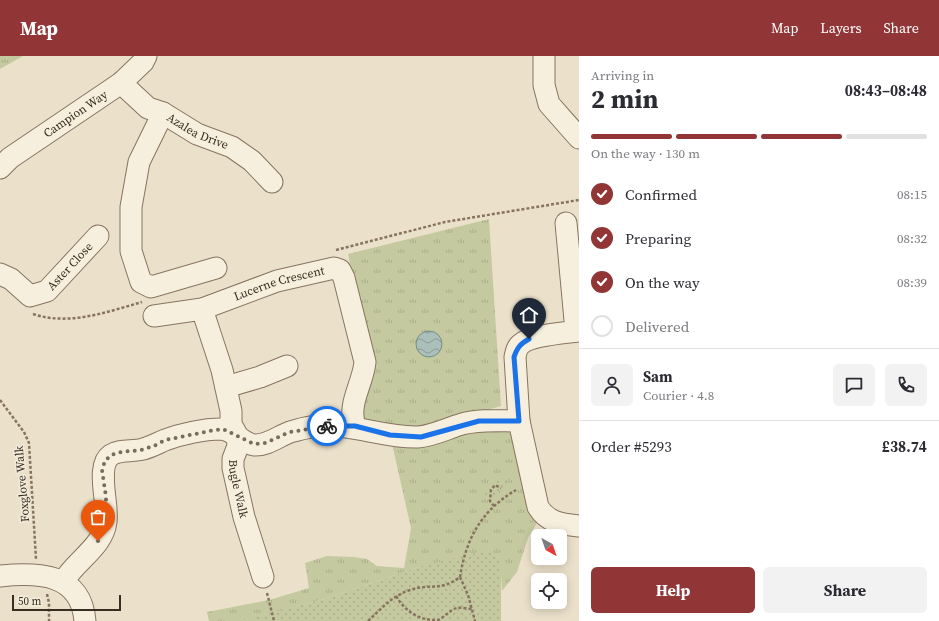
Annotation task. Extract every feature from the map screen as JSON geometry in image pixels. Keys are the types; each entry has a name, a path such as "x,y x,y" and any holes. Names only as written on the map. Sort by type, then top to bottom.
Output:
{"street":[{"name":"Campion Way","path":"0,168 10,158 121,83 143,62 146,56"},
{"path":"544,56 544,85 549,104 579,138"},
{"name":"Azalea Drive","path":"121,83 148,108 163,113 197,134 232,147 252,161 272,182"},
{"path":"163,113 139,162 131,207 132,251 141,282 151,287 216,268"},
{"path":"566,223 578,331 529,339 521,343 516,349 514,357 519,421 538,507 543,515 555,522 579,526"},
{"name":"Aster Close","path":"0,274 11,279 30,296 47,291 98,236"},
{"name":"Lucerne Crescent","path":"154,316 202,309 277,281 334,268 340,270 344,278 365,362 354,400 352,420 355,426"},
{"name":"Bugle Walk","path":"202,309 222,370 231,412 231,424 237,435 238,446 233,459 233,468 244,517 262,577"},
{"path":"226,388 260,377 286,366"},
{"path":"63,582 68,572 96,544 103,533 106,523 107,510 102,470 105,461 111,455 121,452 141,450 154,446 165,440 189,434 223,429 237,435 246,442 254,444 265,443 290,432 311,427 333,425 355,426 390,435 421,437 479,421 519,421"},
{"path":"0,576 37,575 58,578 78,598 84,608 85,621"}],"path":[{"name":"Foxglove Walk","path":"0,400 24,432 29,443 37,575"},
{"path":"475,621 460,576 463,556 469,541 476,528 494,506 505,497 533,482"},
{"path":"494,506 490,501 491,490 495,485 500,488"},
{"path":"37,575 45,588 47,595 49,621"},
{"path":"368,621 387,602 396,596 412,589 447,585 460,576"},
{"path":"262,577 274,621"},
{"path":"396,596 404,610 415,618 425,621 438,620 456,608 472,609"}],"green space":[{"path":"0,56 23,56 0,69"},
{"path":"489,219 501,406 416,431 360,421 357,297 348,254"},
{"path":"519,421 542,515 533,529 531,529 531,533 517,572 502,591 501,575 501,621 482,621 422,566 328,598 280,611 241,621 209,621 207,612 269,600 309,588 305,563 327,556 367,559 377,566 404,568 411,528 390,435"},
{"path":"504,478 507,484 495,495 488,498 485,496 489,487"},
{"path":"481,552 492,552 500,562 501,621 241,621 328,598 422,566"}],"water":[{"path":"429,331 438,335 442,344 438,353 429,357 420,353 416,344 420,335"}],"way so far":[{"path":"98,541 103,533 106,523 107,510 102,470 105,461 111,455 121,452 141,450 154,446 165,440 189,434 223,429 237,435 246,442 254,444 265,443 290,432 311,427 327,426"}],"route":[{"path":"327,426 355,426 390,435 421,437 462,424 479,421 519,421 514,357 516,349 521,343 529,339"}]}
